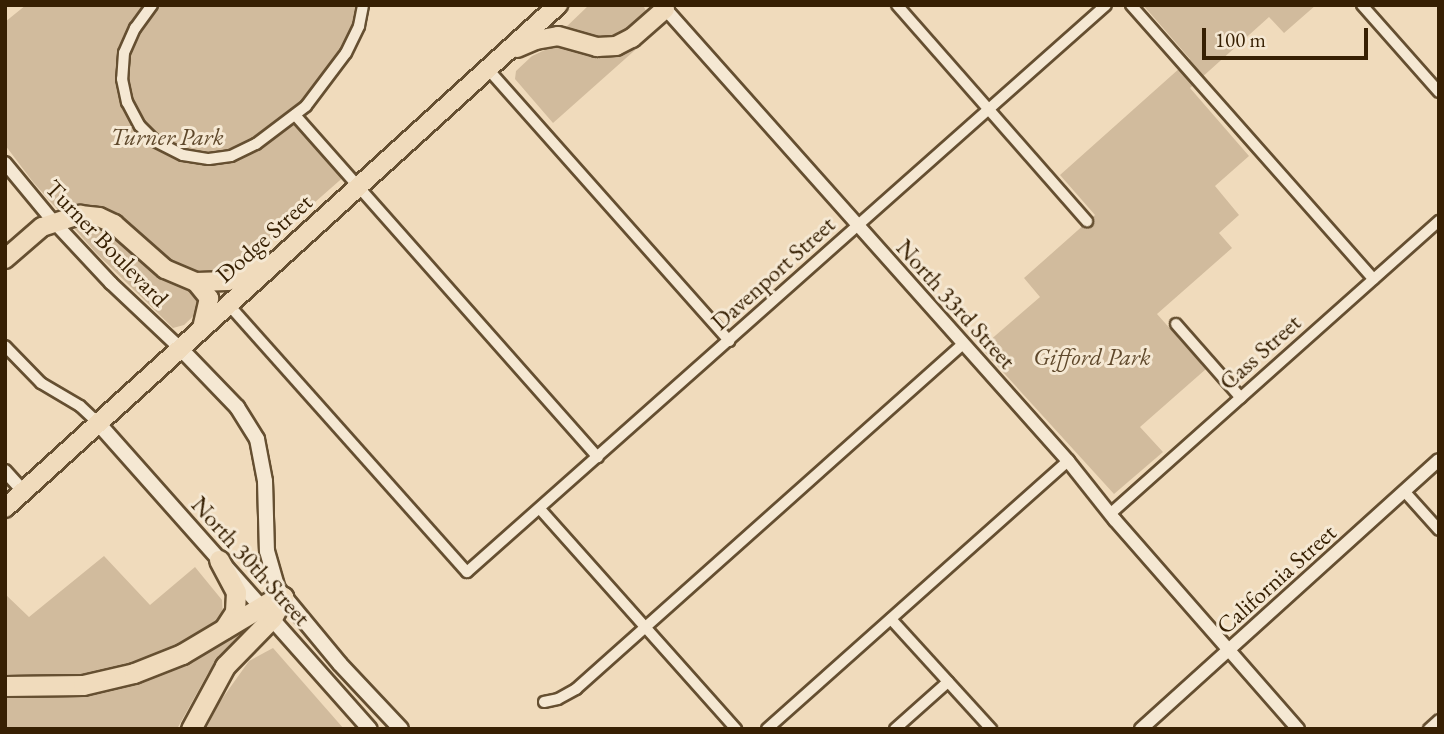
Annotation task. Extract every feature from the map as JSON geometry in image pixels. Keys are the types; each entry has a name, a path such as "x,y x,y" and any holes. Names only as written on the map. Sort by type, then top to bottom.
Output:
{"highway":[{"name":"Dodge Street","path":"5,508 558,5"},
{"path":"493,63 544,37 565,37 604,48 621,45 663,7"},
{"path":"5,259 53,221 80,215 106,220 164,269 196,282 233,280 295,242"},
{"path":"196,282 209,298 202,328"},
{"path":"219,560 236,592 237,602 235,612 223,630"},
{"path":"191,729 225,666 267,612 284,597"},
{"path":"5,686 58,687 109,680 157,665 223,630 267,612"}],"main road":[{"name":"North 30th Street","path":"181,349 237,407 257,439 263,460 269,560 274,581 284,597 340,664 401,729"},
{"name":"North 30th Street","path":"98,423 369,729"}],"street":[{"path":"152,5 128,41 122,79 134,116 155,141 187,157 225,158 256,144 295,116 320,89 346,53 359,26 363,5"},
{"path":"897,5 1087,221"},
{"name":"Davenport Street","path":"228,304 467,572 1106,5"},
{"path":"1131,5 1373,279"},
{"path":"1362,5 1439,92"},
{"name":"North 33rd Street","path":"663,7 1068,461 1110,514 1298,729"},
{"path":"493,63 729,341"},
{"path":"295,116 598,457"},
{"name":"Turner Boulevard","path":"5,163 53,221 111,283 181,349"},
{"name":"Cass Street","path":"1110,514 1439,221"},
{"path":"1177,324 1241,398"},
{"path":"544,702 558,699 576,689 963,344"},
{"path":"5,346 41,383 69,400 98,423"},
{"name":"California Street","path":"1141,729 1439,460"},
{"path":"767,729 1068,461"},
{"path":"5,471 23,491"},
{"path":"1404,491 1439,530"},
{"path":"540,509 736,729"},
{"path":"891,619 990,729"},
{"path":"895,729 948,681"},
{"path":"1429,729 1439,720"}],"green space":[{"name":"Turner Park","path":"26,5 363,5 354,39 295,115 347,174 205,299 203,307 184,325 173,328 96,253 33,182 5,145 5,22"},
{"path":"589,5 643,5 646,11 616,43 562,31"},
{"name":"Gifford Park","path":"1143,5 1316,5 1284,33 1269,17 1190,88 1249,156 1215,186 1239,215 1219,233 1232,248 1157,314 1206,369 1140,427 1163,452 1114,494 981,348 1040,297 1024,278 1095,215 1060,175 1190,59"},
{"path":"657,24 661,27 553,123 515,79 516,71 532,56 547,49 561,47 562,41 594,51"},
{"path":"104,556 150,605 195,567 222,600 223,616 178,646 130,664 81,675 5,675 5,594 29,617"},
{"path":"235,631 238,636 208,673 177,729 5,729 5,694 91,689 162,673 211,648"},
{"path":"273,648 344,729 206,729 219,703 249,661"}]}
